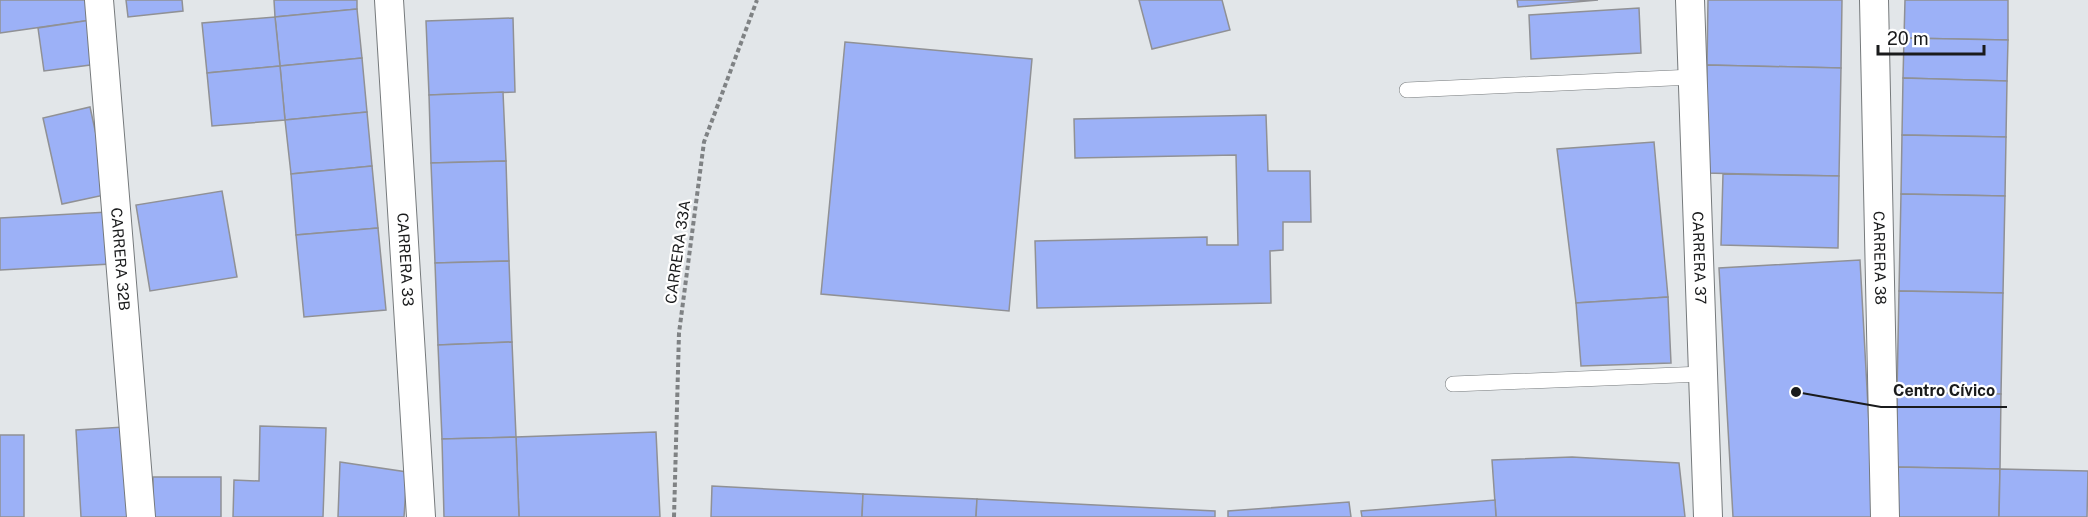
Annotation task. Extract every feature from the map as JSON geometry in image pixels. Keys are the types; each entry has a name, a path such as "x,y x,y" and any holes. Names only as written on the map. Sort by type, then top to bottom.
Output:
{"street":[{"name":"CARRERA 32B","path":"99,0 141,517"},
{"name":"CARRERA 33","path":"389,0 421,517"},
{"name":"CARRERA 37","path":"1690,0 1708,517"},
{"name":"CARRERA 38","path":"1874,0 1885,517"}],"lane":[{"path":"1407,90 1693,77"},
{"path":"1453,384 1703,374"}],"path":[{"name":"CARRERA 33A","path":"674,517 679,333 704,142 757,0"}],"building":[{"path":"0,0 88,0 91,20 0,33"},
{"path":"126,0 182,0 183,11 128,17"},
{"path":"274,0 357,0 357,9 275,17"},
{"path":"1139,0 1222,0 1230,30 1152,49"},
{"path":"1517,0 1598,0 1518,7"},
{"path":"1708,0 1842,0 1841,68 1707,65"},
{"path":"1905,0 2008,0 2008,40 1904,38"},
{"path":"1639,8 1641,53 1531,59 1529,15"},
{"path":"357,9 362,58 280,66 275,17"},
{"path":"275,17 280,66 207,73 202,23"},
{"path":"513,18 515,92 429,95 426,21"},
{"path":"91,20 98,64 44,71 38,28"},
{"path":"1904,38 2008,40 2007,81 1903,78"},
{"path":"845,42 1032,59 1009,311 821,294"},
{"path":"362,58 367,112 285,120 280,66"},
{"path":"1707,65 1841,68 1839,176 1705,173"},
{"path":"280,66 285,120 212,126 207,73"},
{"path":"1903,78 2007,81 2006,137 1902,135"},
{"path":"503,92 506,161 431,163 429,95"},
{"path":"90,107 109,194 62,204 43,118"},
{"path":"367,112 372,166 291,174 285,120"},
{"path":"1266,115 1268,171 1310,171 1311,222 1283,222 1283,250 1270,251 1271,303 1037,308 1035,241 1207,237 1207,245 1238,245 1236,155 1075,158 1074,119"},
{"path":"1902,135 2006,137 2005,196 1901,194"},
{"path":"1654,142 1668,297 1576,303 1557,149"},
{"path":"506,161 509,261 435,263 431,163"},
{"path":"372,166 378,228 296,235 291,174"},
{"path":"1723,174 1839,176 1838,248 1721,245"},
{"path":"222,191 237,277 150,291 136,205"},
{"path":"1901,194 2005,196 2003,293 1899,291"},
{"path":"108,212 111,264 0,270 0,218"},
{"path":"378,228 386,310 304,317 296,235"},
{"path":"1860,260 1874,517 1733,517 1719,268"},
{"path":"509,261 512,342 438,345 435,263"},
{"path":"1899,291 2003,293 2001,394 1897,392"},
{"path":"1668,297 1671,363 1581,366 1576,303"},
{"path":"512,342 516,437 442,439 438,345"},
{"path":"1897,392 2001,394 2000,469 1896,467"},
{"path":"260,426 326,428 323,517 233,517 234,480 259,481"},
{"path":"124,427 130,517 81,517 76,430"},
{"path":"656,432 660,517 519,517 516,437"},
{"path":"0,435 24,435 24,517 0,517"},
{"path":"516,437 519,517 444,517 442,439"},
{"path":"1572,457 1679,463 1685,517 1496,517 1492,460"},
{"path":"340,462 407,472 404,517 338,517"},
{"path":"1896,467 2000,469 1999,517 1895,517"},
{"path":"2000,469 2088,471 2087,517 1999,517"},
{"path":"153,477 221,477 221,517 153,517"},
{"path":"712,486 863,494 862,517 711,517"},
{"path":"863,494 977,499 976,517 862,517"},
{"path":"977,499 1215,511 1215,517 976,517"},
{"path":"1495,500 1496,517 1362,517 1361,511"},
{"path":"1349,502 1351,517 1228,517 1228,511"}],"place":[{"name":"Centro Cívico","path":"1796,392"}]}
